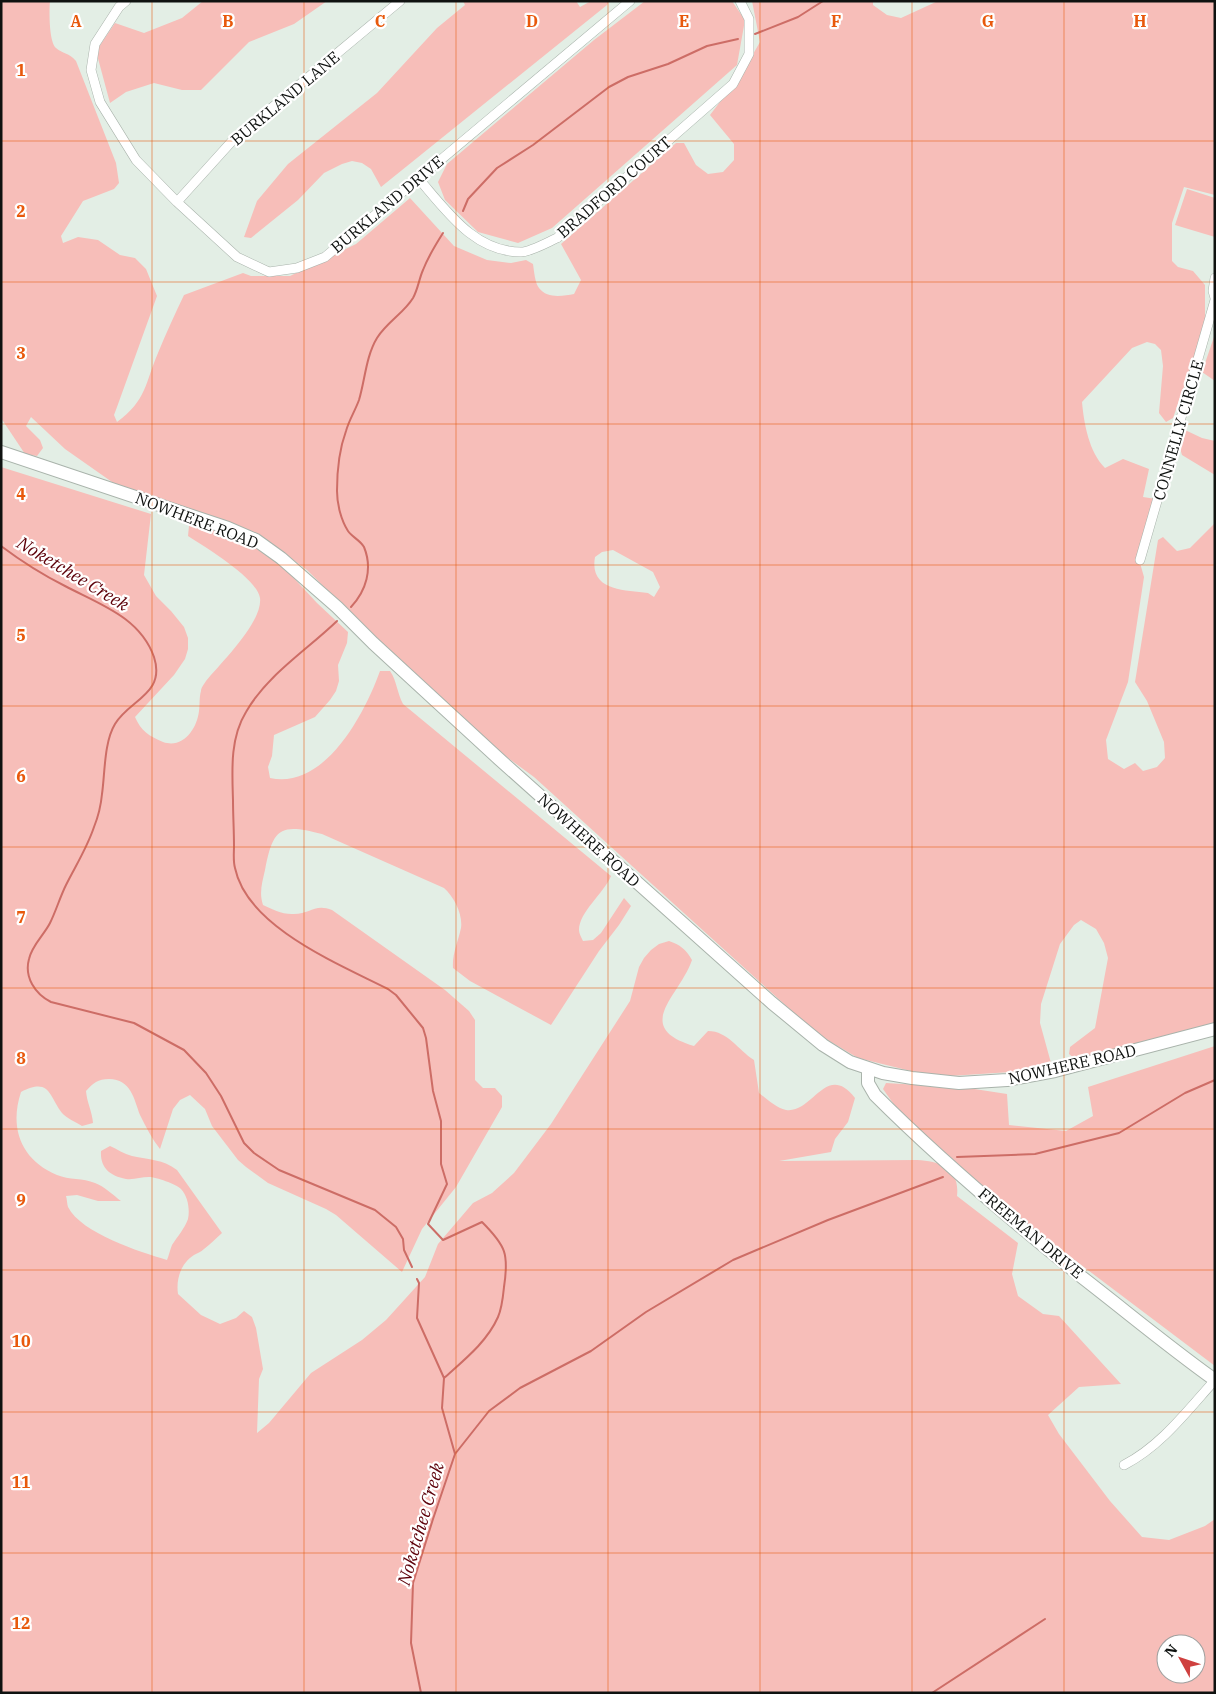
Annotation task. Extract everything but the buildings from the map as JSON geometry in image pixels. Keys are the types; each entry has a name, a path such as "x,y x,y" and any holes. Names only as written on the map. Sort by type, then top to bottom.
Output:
{"street":[{"name":"BURKLAND DRIVE","path":"126,1 119,7 95,44 91,70 100,102 136,160 177,202 237,257 269,272 297,268 325,257 630,1"},
{"name":"BURKLAND LANE","path":"177,202 233,140 400,1"},
{"name":"BRADFORD COURT","path":"418,178 464,229 489,246 522,252 557,238 733,84 749,54 749,19 740,1"},
{"name":"CONNELLY CIRCLE","path":"1140,560 1215,299 1213,291 1215,278"},
{"name":"NOWHERE ROAD","path":"1,452 228,528 256,540 281,558 337,607 373,644 499,759 772,1003 829,1050 850,1062 868,1069 912,1078 959,1083 1007,1080 1055,1071 1215,1029"},
{"name":"FREEMAN DRIVE","path":"868,1069 868,1083 875,1095 941,1156 1050,1251 1175,1352 1215,1380"},
{"path":"1124,1465 1140,1457 1156,1444 1215,1380"}],"shaded area":[{"path":"1,1 50,1 50,26 54,45 76,61 116,163 119,183 114,189 83,201 61,236 63,243 78,237 98,240 120,255 135,258 146,269 157,296 114,415 117,422 127,414 140,398 184,295 243,273 251,276 290,276 356,244 410,198 454,246 487,260 511,263 526,260 533,264 539,288 546,294 555,296 574,294 581,280 561,244 676,143 684,143 696,165 708,174 723,172 734,160 734,144 710,115 742,73 760,42 752,1 873,1 873,5 887,15 901,18 938,1 1215,1 1215,195 1184,187 1172,223 1172,261 1178,267 1193,271 1205,285 1205,326 1173,418 1166,422 1159,413 1163,366 1161,350 1155,344 1147,342 1132,348 1082,402 1091,446 1105,468 1123,459 1149,469 1143,497 1156,499 1138,556 1144,577 1128,682 1106,740 1108,759 1124,769 1135,763 1143,771 1157,767 1165,758 1164,742 1147,701 1135,682 1158,540 1163,537 1177,551 1190,548 1215,523 1215,1026 1075,1059 1069,1054 1070,1047 1095,1028 1108,958 1104,943 1096,929 1081,920 1074,925 1060,944 1041,1004 1040,1023 1051,1063 1024,1071 935,1077 858,1058 816,1033 534,777 504,755 393,655 307,570 261,536 122,489 65,449 31,417 26,426 40,440 43,448 37,456 25,454 1,418","holes":["613,550 653,572 660,587 654,597 648,593 610,587 597,577 595,557 602,552"]},
{"path":"203,1 327,1 294,24 249,42 201,90 182,90 154,83 126,92 110,103 96,51 115,23 144,33 182,18"},
{"path":"463,1 576,1 580,7 591,1 609,1 607,5 381,187 371,169 362,163 352,161 342,164 324,173 298,200 251,238 244,237 257,201 288,164 377,93 437,28 465,5"},
{"path":"645,1 732,1 745,20 737,65 552,228 518,243 478,232 445,200 438,182 447,164 594,40"},
{"path":"1187,189 1215,198 1215,237 1175,225"},
{"path":"1215,334 1215,381 1202,372"},
{"path":"1185,430 1202,438 1215,441 1215,475 1182,455 1177,438"},
{"path":"1,467 151,514 144,575 156,596 184,627 188,638 188,649 185,659 174,675 135,717 140,726 150,735 163,742 170,743 177,743 188,736 198,718 200,694 203,686 240,642 255,619 259,608 260,598 250,581 217,555 188,536 189,526 199,522 238,538 266,554 290,574 348,632 347,643 338,665 339,681 336,691 315,717 274,735 272,756 268,767 270,778 290,779 308,772 325,760 340,745 353,726 364,707 380,671 390,671 403,704 611,876 583,916 579,930 583,941 593,940 601,933 624,898 631,906 551,1025 470,981 453,968 454,953 461,928 461,917 457,906 444,888 322,834 288,829 275,837 271,845 262,884 261,896 263,905 286,914 300,914 317,908 332,910 445,990 469,1011 475,1020 475,1080 483,1088 495,1088 502,1096 502,1107 456,1187 422,1229 402,1272 336,1215 268,1183 246,1167 238,1160 212,1126 205,1109 190,1095 180,1100 173,1109 160,1149 142,1119 130,1091 122,1082 105,1079 93,1084 86,1091 93,1123 82,1126 64,1115 48,1090 38,1087 21,1092 16,1118 18,1130 21,1141 34,1161 57,1175 98,1184 121,1201 98,1201 77,1195 66,1196 68,1207 85,1225 112,1240 167,1260 172,1245 188,1219 189,1207 187,1199 178,1187 152,1177 129,1179 120,1178 110,1173 102,1162 101,1151 110,1146 129,1155 172,1166 177,1170 222,1233 185,1263 178,1278 178,1294 201,1315 220,1324 236,1318 244,1311 252,1317 256,1328 263,1369 259,1379 257,1433 269,1423 311,1373 362,1340 386,1320 425,1277 438,1244 473,1203 492,1193 514,1173 551,1124 630,1001 639,967 644,958 659,944 669,941 682,948 692,960 665,1009 663,1020 665,1030 675,1038 694,1046 708,1031 721,1034 727,1038 754,1060 759,1093 782,1109 796,1109 828,1087 836,1085 845,1088 855,1098 848,1122 835,1139 831,1152 779,1161 917,1160 934,1162 947,1168 955,1179 957,1196 1018,1243 1012,1274 1018,1296 1043,1314 1059,1316 1121,1384 1079,1387 1048,1415 1059,1434 1110,1501 1142,1537 1169,1540 1205,1526 1215,1519 1215,1693 1,1693"},
{"path":"1215,1046 1215,1366 1011,1212 907,1123 883,1089 886,1083 968,1088 1007,1094 1009,1125 1066,1131 1093,1116 1088,1087"}],"waterway":[{"path":"755,34 798,17 823,1"},
{"path":"463,211 468,199 497,168 533,145 609,87 628,77 668,64 707,46 738,39"},
{"path":"351,607 364,587 368,563 364,547 348,531 343,522 339,506 337,476 342,446 359,400 373,345 381,332 413,298 425,265 443,233"},
{"name":"Noketchee Creek","path":"1,546 40,572 117,613 129,622 148,643 154,657 156,670 155,680 151,688 121,716 111,731 107,749 102,798 97,819 50,923 31,954 28,972 32,984 45,999 51,1002 134,1023 184,1050 206,1073 221,1096 244,1143 254,1153 279,1170 375,1210 396,1227 403,1239 404,1250 412,1267"},
{"path":"337,621 265,686 241,722 237,732 232,766 234,865 243,889 257,908 276,926 321,955 388,989 396,995 423,1028 433,1091 441,1121 441,1164 447,1184 428,1224 443,1240 482,1222 501,1244 506,1258 498,1317 488,1335 444,1378"},
{"path":"957,1157 1035,1154 1119,1133 1185,1093 1215,1080"},
{"path":"455,1454 489,1411 520,1388 591,1351 646,1312 733,1260 828,1220 943,1177"},
{"name":"Noketchee Creek","path":"417,1279 419,1283 417,1318 444,1378 442,1408 455,1454 413,1583 411,1643 421,1693"},
{"path":"932,1693 1045,1619"}]}
